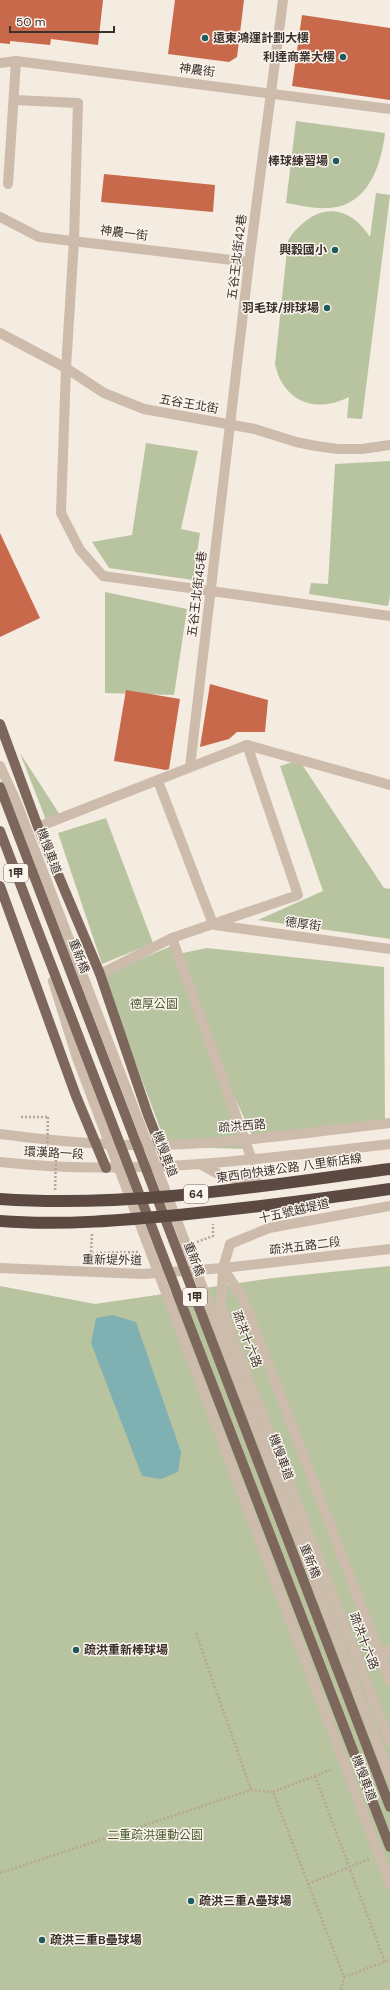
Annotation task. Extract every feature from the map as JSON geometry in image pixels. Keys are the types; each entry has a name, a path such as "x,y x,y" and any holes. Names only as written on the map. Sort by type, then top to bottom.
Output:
{"highway":[{"name":"東西向快速公路 八里新店線","path":"0,1199 37,1202 137,1200 224,1191 390,1170"},
{"name":"64","path":"0,1221 34,1224 140,1218 257,1207 390,1190"}],"main road":[{"path":"0,724 38,827 100,974 148,1115 168,1166"},
{"name":"重新橋","path":"0,787 390,1807"},
{"name":"1甲","path":"0,831 390,1847"},
{"path":"0,886 76,1096 106,1168"}],"street":[{"name":"五谷王北街42巷","path":"230,424 249,262 283,0"},
{"name":"神農街","path":"0,63 16,61 390,109"},
{"path":"8,184 15,100 16,61"},
{"path":"15,100 78,103 74,240 66,368 61,513 80,550 103,576 390,616"},
{"name":"神農一街","path":"0,217 39,237 249,262"},
{"name":"五谷王北街","path":"0,334 66,368 104,393 139,408 164,414 255,429 296,442 338,449 362,449 390,445"},
{"name":"五谷王北街45巷","path":"190,767 230,424"},
{"path":"100,974 172,938 298,895 247,745"},
{"path":"38,827 247,745 390,785"},
{"name":"機慢車道","path":"0,766 16,801 390,1776"},
{"path":"158,780 213,924"},
{"name":"機慢車道","path":"32,915 77,1058 390,1884"},
{"name":"德厚街","path":"213,924 390,949"},
{"path":"172,938 252,1160"},
{"name":"疏洪西路","path":"96,1143 160,1145 244,1140 390,1123"},
{"name":"環漢路一段","path":"0,1134 96,1143"},
{"path":"106,1168 168,1166 252,1160 390,1144"},
{"name":"環漢路一段","path":"0,1162 70,1168 106,1168"},
{"path":"200,1164 224,1178 254,1183 390,1170"},
{"name":"十五號越堤道","path":"223,1268 230,1244 268,1228 390,1206"},
{"name":"疏洪五路二段","path":"223,1268 390,1249"},
{"name":"重新堤外道","path":"0,1268 143,1274 223,1268"},
{"name":"疏洪十六路","path":"223,1268 243,1298 390,1681"},
{"name":"疏洪十六路","path":"223,1268 221,1308 390,1743"},
{"path":"380,1654 390,1650"}],"path":[{"path":"21,1117 48,1117 47,1156 56,1156 55,1195"},
{"path":"196,1633 251,1790"},
{"path":"0,1873 251,1790 273,1792 333,1770"},
{"path":"315,1776 385,1962"},
{"path":"273,1792 344,1977 341,1990"},
{"path":"308,1884 367,1860"},
{"path":"344,1977 390,1960"}],"green space":[{"name":"棒球練習場","path":"296,121 385,133 380,159 375,172 362,193 352,201 340,206 326,208 286,203"},
{"path":"376,193 390,195 362,419 347,418 349,397 337,402 313,404 293,396 285,388 279,377 275,364 288,241 296,230 307,220 325,212 334,211 342,213 357,222 370,237"},
{"path":"146,443 198,451 181,529 200,533 193,580 109,568 92,542 132,535"},
{"path":"390,461 390,596 388,606 309,594 311,583 328,584 335,464"},
{"path":"105,592 187,609 174,695 105,693"},
{"path":"20,753 60,815 46,820"},
{"path":"299,760 384,888 390,889 390,939 258,920 323,891 280,766"},
{"path":"106,818 153,943 102,964 58,833"},
{"name":"德厚公園","path":"174,945 178,954 207,948 384,967 385,1121 252,1135 214,1053 248,1149 172,1147 160,1128 102,975"},
{"name":"二重疏洪運動公園","path":"390,1266 390,1990 0,1990 0,1286 95,1304 273,1278"}],"water":[{"path":"112,1315 136,1322 181,1452 178,1472 161,1479 142,1476 91,1343 96,1318"}],"building":[{"path":"0,0 103,0 98,45 51,39 50,45 10,41 10,44 0,43"},
{"name":"遠東鴻運計劃大樓","path":"175,0 244,0 237,57 229,62 168,54"},
{"name":"利達商業大樓","path":"302,15 390,28 390,100 292,86"},
{"path":"104,174 215,185 213,212 101,202"},
{"path":"0,533 40,618 0,637"},
{"path":"210,684 268,700 265,732 237,732 229,739 200,747"},
{"path":"126,690 180,699 169,769 166,770 114,761"}],"place":[{"name":"遠東鴻運計劃大樓","path":"205,38"},
{"name":"利達商業大樓","path":"343,57"},
{"name":"棒球練習場","path":"336,161"},
{"name":"興穀國小","path":"335,250"},
{"name":"羽毛球/排球場","path":"327,308"},
{"name":"疏洪重新棒球場","path":"76,1650"},
{"name":"疏洪三重A壘球場","path":"191,1901"},
{"name":"疏洪三重B壘球場","path":"42,1940"}]}
